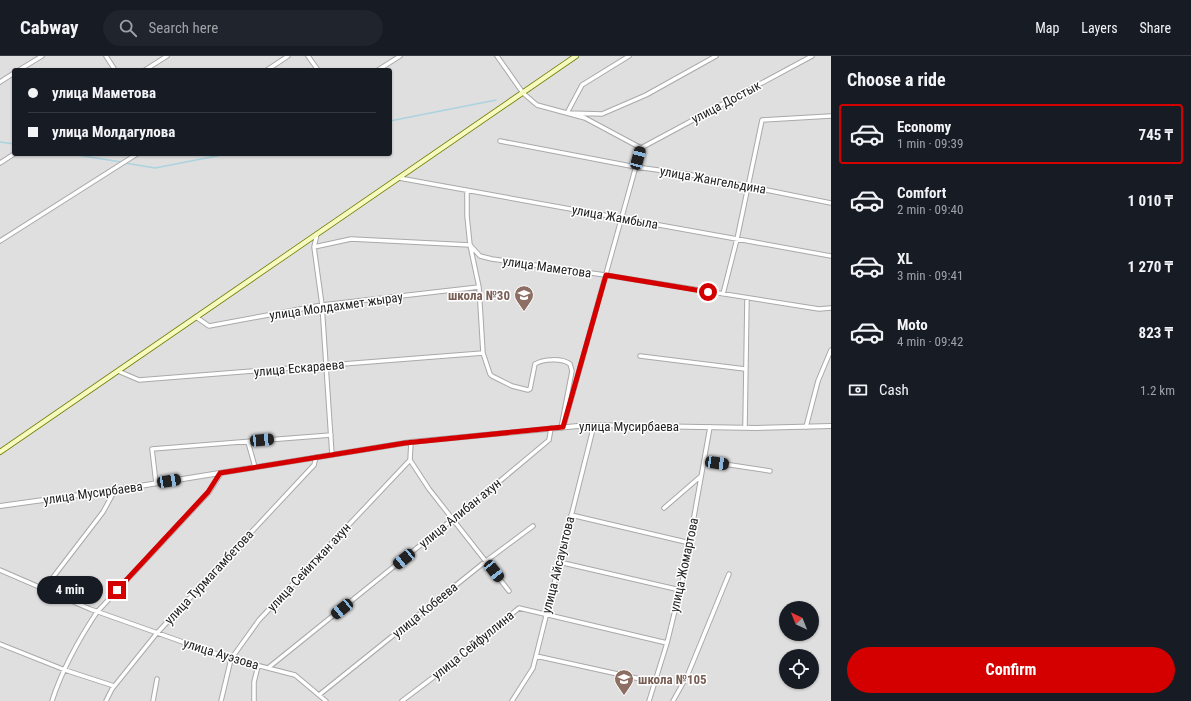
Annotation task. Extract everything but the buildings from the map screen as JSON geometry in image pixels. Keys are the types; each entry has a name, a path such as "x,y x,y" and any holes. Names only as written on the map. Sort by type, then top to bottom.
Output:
{"main road":[{"path":"0,452 576,56"}],"street":[{"path":"22,68 42,56"},
{"path":"106,56 114,68"},
{"path":"148,68 167,56"},
{"path":"270,68 288,56"},
{"path":"308,56 317,68"},
{"path":"381,68 400,56"},
{"path":"497,56 522,93 537,105 585,118 641,148 562,427"},
{"path":"567,113 582,85 629,56"},
{"path":"567,113 602,114 646,95 716,56"},
{"name":"улица Достык","path":"641,148 812,56"},
{"path":"0,82 12,74"},
{"path":"723,294 737,239 762,120 831,116"},
{"name":"улица Жангельдина","path":"500,142 636,167 687,174 831,203"},
{"path":"0,162 12,155"},
{"path":"0,241 134,156"},
{"name":"улица Жамбыла","path":"399,178 831,256"},
{"path":"467,190 467,216 470,245 479,287 483,353 490,374 522,389 528,390 530,389 535,364 539,361 566,361 570,364 572,371 562,427"},
{"path":"317,234 314,247 322,305 332,455"},
{"path":"314,247 351,239 470,245"},
{"name":"улица Маметова","path":"470,245 480,256 492,259 606,275 819,309 831,308"},
{"name":"улица Молдахмет жырау","path":"196,317 209,326 322,305 479,287"},
{"path":"744,427 747,298"},
{"path":"806,426 818,381 831,350"},
{"name":"улица Ескараева","path":"118,371 139,380 483,353"},
{"path":"640,356 746,369"},
{"name":"улица Мусирбаева","path":"0,506 115,490 411,442 562,427 594,425 710,427 831,426"},
{"name":"улица Айсауытова","path":"512,701 533,668 594,425"},
{"name":"улица Жомартова","path":"648,701 667,642 683,578 710,427"},
{"name":"улица Алибан ахун","path":"268,668 549,440 552,428"},
{"path":"156,483 152,449 330,435"},
{"path":"248,442 255,467"},
{"path":"411,442 410,460 429,489 510,591"},
{"name":"улица Турмагамбетова","path":"106,701 114,686 157,633 314,465 316,457"},
{"name":"улица Сейитжан ахун","path":"221,701 231,659 259,620 410,460"},
{"path":"704,461 770,471"},
{"path":"52,701 65,670 97,612 208,492 220,473"},
{"path":"664,508 701,476"},
{"path":"44,589 102,512 115,490"},
{"path":"571,515 690,543"},
{"name":"улица Кобеева","path":"319,695 486,561 533,526"},
{"path":"559,562 680,590"},
{"name":"улица Ауэзова","path":"0,570 97,612 231,659 295,675 326,701"},
{"path":"673,701 688,674 729,574"},
{"name":"улица Сейфуллина","path":"402,701 447,667 519,608 667,642"},
{"path":"0,644 65,670 114,686"},
{"path":"536,656 654,682"},
{"path":"254,701 254,682 258,666"},
{"path":"153,701 157,679"}],"shaded area":[{"path":"0,56 831,56 831,701 0,701"}],"waterway":[{"path":"392,121 496,100"},
{"path":"0,142 12,144"},
{"path":"84,156 121,162"},
{"path":"125,163 155,168 217,156"}],"place":[{"name":"школа №30","path":"524,312"},
{"name":"школа №105","path":"624,696"}],"route":[{"path":"117,590 208,492 220,473 405,443 563,427 606,275 708,292"}]}
